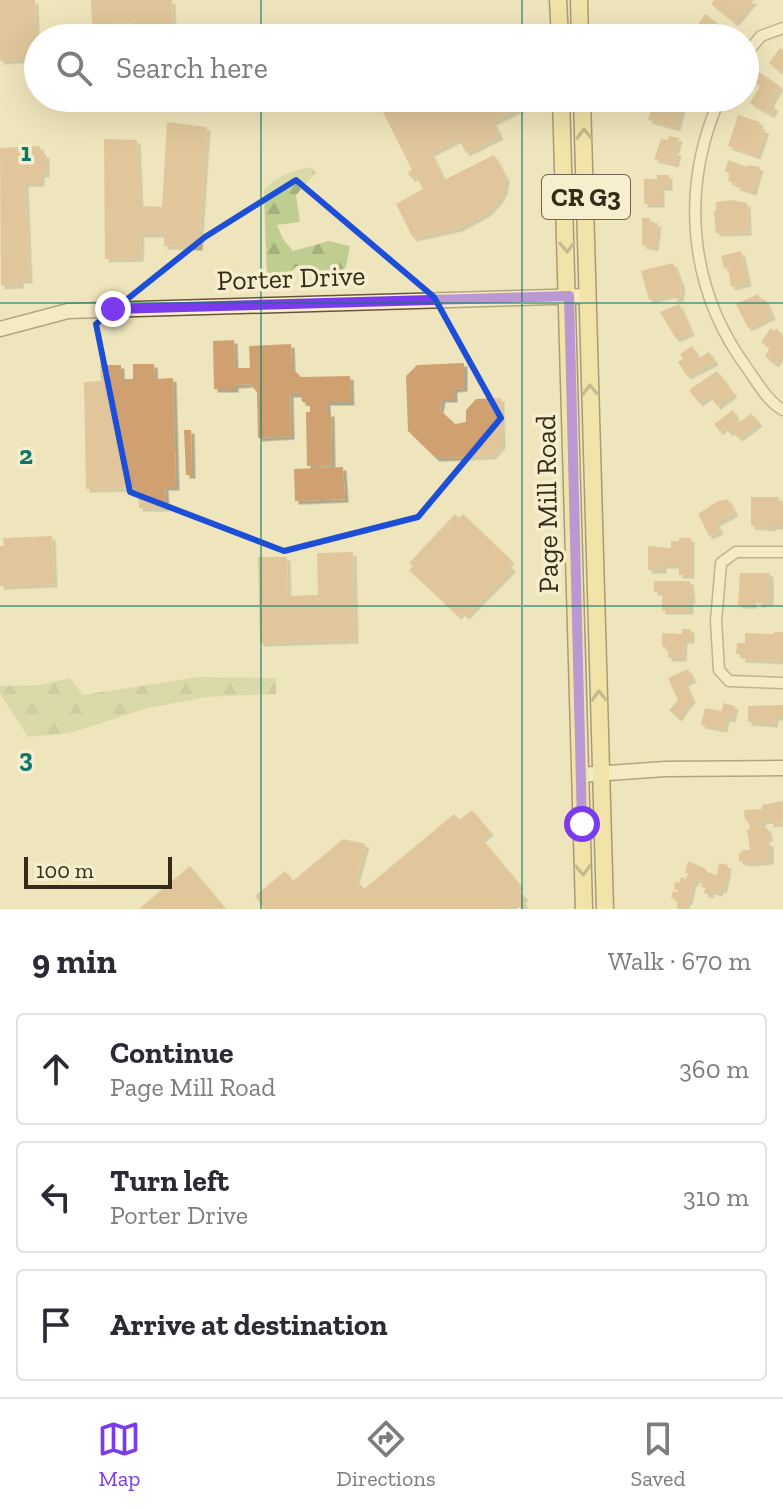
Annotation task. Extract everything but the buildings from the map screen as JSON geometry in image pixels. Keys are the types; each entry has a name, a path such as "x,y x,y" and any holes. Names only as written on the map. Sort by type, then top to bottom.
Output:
{"main road":[{"path":"558,0 559,24"},
{"path":"579,0 580,24"},
{"name":"Page Mill Road","path":"562,112 584,909"},
{"name":"Page Mill Road","path":"582,112 605,909"}],"street":[{"path":"759,38 783,28"},
{"path":"715,112 699,155 694,202 696,247 722,329 758,383 783,410"},
{"name":"Porter Drive","path":"0,329 68,311 587,296"},
{"path":"783,552 736,552 721,563 716,621 719,670 729,681 783,683"},
{"path":"580,775 665,769 783,768"}],"highlighted area":[{"path":"296,180 434,297 501,418 418,517 284,551 130,492 96,324 205,237"}],"green space":[{"path":"312,167 316,173 296,195 300,222 277,225 293,251 329,241 350,246 346,267 325,282 297,266 280,281 267,283 264,190 286,174"},
{"path":"199,677 276,678 276,694 207,697 148,708 70,733 28,737 0,694 0,686 42,685 70,678 83,695"}],"route":[{"path":"113,309 569,296 582,824"}]}
